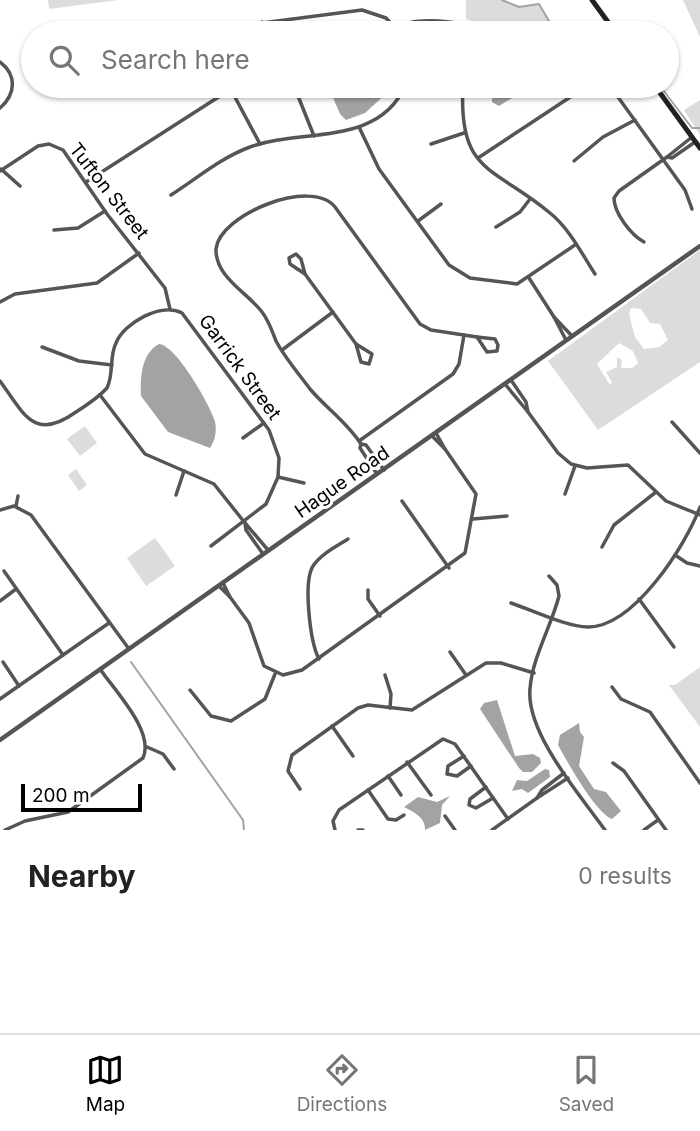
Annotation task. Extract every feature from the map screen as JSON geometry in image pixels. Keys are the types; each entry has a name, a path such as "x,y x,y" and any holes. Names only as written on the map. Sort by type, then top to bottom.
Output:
{"main road":[{"path":"592,0 607,21"},
{"path":"664,98 700,148"}],"street":[{"path":"270,21 362,10 383,16 388,21"},
{"path":"0,62 10,71 13,86 9,98 0,108"},
{"path":"86,182 213,98"},
{"path":"236,98 260,144"},
{"path":"299,98 314,136"},
{"path":"172,195 240,151 260,144 359,127 387,110 396,98"},
{"path":"463,98 464,133 478,158 492,173 554,216 595,274"},
{"path":"478,158 569,98"},
{"path":"619,98 665,158 689,196 692,209"},
{"path":"574,161 603,137 635,120"},
{"path":"359,127 376,164 446,261 464,275 509,285 528,278 575,245"},
{"path":"430,144 464,133"},
{"path":"644,242 635,236 617,211 614,198 694,139"},
{"name":"Tufton Street","path":"0,169 35,146 49,145 65,152 104,211 167,292 170,309"},
{"path":"0,169 20,186"},
{"path":"384,470 366,445 360,442 314,393 282,350 262,312 235,286 220,265 217,243 225,231 265,205 310,195 321,196 332,203 420,324 430,330 477,337 496,341 497,351 487,352 477,337"},
{"path":"496,227 520,212 530,199"},
{"path":"417,221 441,204"},
{"path":"54,230 80,228 104,211"},
{"name":"Hague Road","path":"0,740 700,246"},
{"path":"0,302 15,294 97,283 139,253"},
{"path":"305,274 291,266 289,261 293,255 301,258 305,274 356,344 362,362 369,364 372,354 356,344"},
{"path":"528,278 569,338"},
{"name":"Garrick Street","path":"100,395 108,384 114,348 121,335 155,311 170,309 187,318 230,382 264,423 277,447 278,478"},
{"path":"282,350 333,312"},
{"path":"360,442 455,372 464,335"},
{"path":"42,347 79,361 112,365"},
{"path":"511,380 526,402 528,412"},
{"path":"0,382 28,419 45,427 62,423 100,395 145,454 216,485 268,550"},
{"path":"505,384 560,456 575,466 628,465 673,504 699,515"},
{"path":"672,422 700,453"},
{"path":"243,438 264,423"},
{"path":"221,584 249,623 260,660 275,674 297,673 319,659 449,568 467,551 475,491 434,435"},
{"path":"360,442 360,448 377,475"},
{"path":"565,494 575,466"},
{"path":"176,495 184,471"},
{"path":"211,546 245,523 266,504 278,478 304,483"},
{"path":"602,547 614,524 656,492"},
{"path":"16,506 18,496"},
{"path":"402,500 449,568"},
{"path":"2,509 16,506 31,515 129,649"},
{"path":"511,603 585,627 599,625 626,612 676,555 689,536 700,507"},
{"path":"473,519 507,516"},
{"path":"245,523 246,530 263,554"},
{"path":"319,659 313,644 308,577 317,561 348,538"},
{"path":"676,555 687,563 700,566"},
{"path":"4,571 63,655"},
{"path":"549,576 555,581 559,592 530,694 542,738 604,830"},
{"path":"0,601 16,589"},
{"path":"368,590 368,599 380,616"},
{"path":"639,599 674,647"},
{"path":"0,699 109,623"},
{"path":"450,652 466,675"},
{"path":"3,662 19,686"},
{"path":"300,789 288,771 290,758 361,707 416,709 481,665 496,662 534,673"},
{"path":"5,830 21,822 60,815 81,806 137,765 147,747 143,731 100,669"},
{"path":"190,690 211,716 223,721 234,720 265,699 275,674"},
{"path":"385,675 391,694 390,709"},
{"path":"612,687 621,699 650,712 700,783"},
{"path":"332,726 353,756"},
{"path":"335,830 333,821 339,810 443,739 453,742 464,755 508,819"},
{"path":"147,747 163,754 174,769"},
{"path":"464,755 449,765 447,774 457,776 471,766"},
{"path":"407,762 431,794"},
{"path":"613,763 624,771 666,830"},
{"path":"388,776 401,794"},
{"path":"492,830 537,798 542,790 566,776"},
{"path":"486,787 470,799 469,805 478,808 493,798"},
{"path":"368,790 388,819 396,820 404,815"},
{"path":"446,816 455,830"},
{"path":"644,830 658,820"}],"shaded area":[{"path":"48,0 118,0 49,9"},
{"path":"466,0 502,0 519,7 539,4 549,21 473,21 466,19"},
{"path":"683,0 700,0 700,37"},
{"path":"333,98 381,98 365,113 346,120 340,114"},
{"path":"492,98 512,98 499,106 492,102"},
{"path":"700,100 700,135 684,110"},
{"path":"700,250 700,362 598,430 548,361","holes":["631,308 641,309 650,323 660,324 668,340 659,347 644,349 635,337 629,314","619,343 633,351 638,363 632,368 621,368 622,360 617,357 617,367 606,372 612,382 610,385 597,364"]},
{"path":"159,344 174,354 183,365 207,403 216,425 210,448 168,432 141,396 145,360"},
{"path":"85,426 97,443 80,456 67,439"},
{"path":"76,469 87,485 79,491 68,475"},
{"path":"155,538 175,566 146,586 127,558"},
{"path":"700,667 700,727 669,685 675,685"},
{"path":"497,700 515,756 533,754 540,758 541,763 532,772 523,772 519,768 480,709 484,703"},
{"path":"579,723 584,737 579,766 594,789 606,792 621,811 612,819 605,815 590,797 558,745 560,735"},
{"path":"545,769 549,770 550,777 528,793 522,789 512,791 517,780 527,781"},
{"path":"450,796 442,805 440,823 425,830 421,819 404,807 418,797 437,802"}],"waterway":[{"path":"502,0 519,7 539,4 549,21"},
{"path":"669,98 692,128 700,128"},
{"path":"131,662 243,820 244,830"}]}
